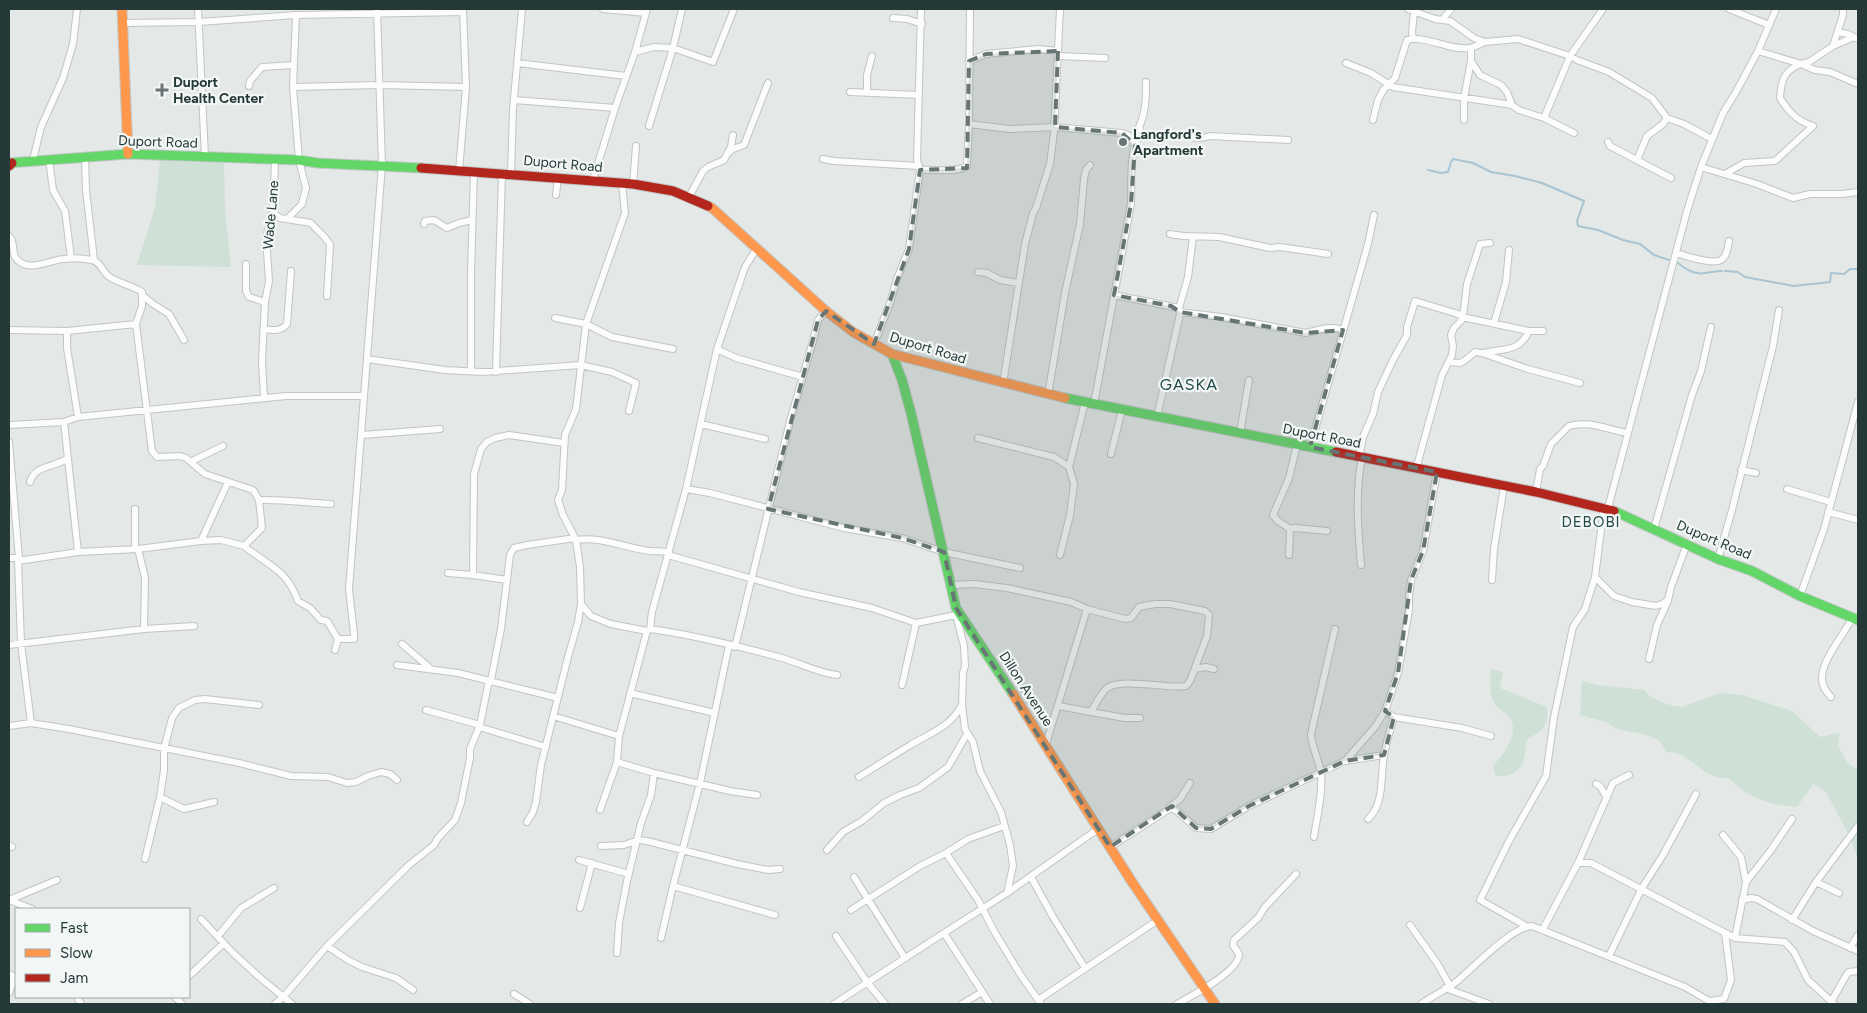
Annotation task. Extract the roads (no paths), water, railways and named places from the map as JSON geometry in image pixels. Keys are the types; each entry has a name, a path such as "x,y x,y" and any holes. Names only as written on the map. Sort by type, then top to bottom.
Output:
{"street":[{"path":"33,160 41,127 63,78 71,53 77,9"},
{"path":"122,9 128,154"},
{"path":"198,9 205,158"},
{"path":"496,372 507,173 522,9"},
{"path":"593,180 615,108 635,52 646,11 598,9"},
{"path":"650,126 673,48 682,9"},
{"path":"635,52 654,47 673,48 714,62 734,9"},
{"path":"874,344 909,249 919,168 921,9"},
{"path":"823,159 919,168 957,169 967,166 970,9"},
{"path":"1003,384 1030,224 1050,164 1055,127 1060,9"},
{"path":"1442,20 1451,9"},
{"path":"1544,118 1570,56 1603,9"},
{"path":"1729,9 1767,24"},
{"path":"1725,933 1731,980 1724,999 1709,1001 1684,987 1609,956 1543,929 1526,926 1480,900 1509,841 1546,776 1554,717 1573,627 1585,609 1595,577 1606,508 1687,211 1712,139 1723,113 1758,51 1771,9"},
{"path":"1767,24 1776,9"},
{"path":"1833,46 1843,15 1843,9"},
{"path":"123,23 200,22 289,12 296,16 377,11 463,10 466,87 458,171"},
{"path":"1413,39 1411,10 1435,19 1450,22 1474,38 1485,42"},
{"path":"338,639 354,639 349,589 382,165 377,11"},
{"path":"287,219 302,204 306,188 300,160 293,87 296,16"},
{"path":"893,18 907,19 922,24"},
{"path":"1838,32 1856,38"},
{"path":"1724,174 1744,163 1775,161 1814,126 1803,123 1794,117 1780,98 1782,78 1790,70 1810,62 1833,46 1856,38"},
{"path":"1373,120 1378,100 1388,84 1395,78 1407,40 1413,39 1441,45 1471,48 1485,42 1518,39 1603,69 1652,98 1667,118 1684,124 1712,139"},
{"path":"1464,120 1464,98 1471,61 1471,48"},
{"path":"969,61 986,54 1038,49 1058,54 1105,58"},
{"path":"1758,51 1815,70 1835,74 1858,84"},
{"path":"867,92 867,75 872,56"},
{"path":"1471,61 1480,75 1500,85 1507,92 1512,105"},
{"path":"518,63 626,76"},
{"path":"1346,63 1371,73 1388,84 1406,89 1425,90 1512,105 1519,110 1544,118 1574,132"},
{"path":"248,86 250,80 262,67 294,65"},
{"path":"1142,134 1139,127 1143,120 1146,82"},
{"path":"727,154 733,149 744,145 768,84"},
{"path":"293,87 379,85 466,87"},
{"path":"850,92 919,95"},
{"path":"514,100 615,108"},
{"path":"1637,160 1647,136 1663,124 1667,118"},
{"path":"969,124 1010,129 1055,127 1122,133 1128,135 1135,145"},
{"path":"1142,134 1176,135 1193,139 1210,136 1288,140"},
{"path":"1060,555 1070,515 1074,484 1069,467 1090,403 1114,295 1131,204 1135,145 1142,134"},
{"path":"689,197 704,171 708,167 724,160 733,135"},
{"path":"1608,142 1610,146 1671,178"},
{"path":"634,184 636,146"},
{"name":"Duport Road","path":"10,164 33,160 128,154 300,160 558,177 634,184 673,191 712,208 826,311 853,332 892,354 1048,395 1536,492 1606,508 1718,559 1752,571 1800,596 1855,619"},
{"path":"85,157 86,190 94,260"},
{"path":"49,159 54,190 65,211 71,258"},
{"name":"Wade Lane","path":"264,398 262,361 264,302 269,281 266,237 274,214 275,160"},
{"path":"1048,395 1067,284 1080,224 1084,179 1086,170 1090,165"},
{"path":"1702,167 1794,198 1810,194 1858,192"},
{"path":"471,370 474,171"},
{"path":"556,195 558,177"},
{"path":"527,822 536,802 541,765 568,657 575,637 581,604 580,567 576,539 563,515 558,500 562,490 565,435 576,409 586,324 625,213 622,183"},
{"path":"274,214 280,218 311,223 328,241 330,245 327,296"},
{"path":"1310,447 1344,330 1374,215"},
{"path":"424,224 425,221 434,220 447,230 460,223 472,220"},
{"path":"1170,234 1193,237 1219,237 1270,248 1280,247 1328,254"},
{"path":"9,236 14,245 12,249 17,261 24,265 71,258 94,260 100,264 108,276 134,286 142,292 142,306 136,324 152,451 157,457 180,456 192,461 205,474 253,490 259,500 262,528 244,546"},
{"path":"1157,417 1188,277 1193,237"},
{"path":"1676,253 1700,260 1717,261 1726,254 1730,241"},
{"path":"1416,468 1442,375 1449,362 1453,346 1451,336 1454,328 1461,321 1467,284 1477,253 1480,244 1490,243"},
{"path":"600,810 617,762 619,736 686,489 717,349 745,267 750,256 757,248"},
{"path":"1494,323 1506,282 1509,250"},
{"path":"246,264 246,291 248,295 264,302"},
{"path":"263,329 279,330 287,324 291,271"},
{"path":"978,272 987,273 1000,280 1019,283"},
{"path":"1114,295 1180,310 1306,333 1319,329 1332,328 1344,330"},
{"path":"142,296 169,314 184,340"},
{"path":"1361,565 1357,484 1363,437 1373,414 1378,392 1407,335 1407,327 1415,301 1462,316 1529,330 1543,331"},
{"path":"1718,559 1773,346 1778,310"},
{"path":"661,938 672,886 700,783 709,735 790,421 818,320 826,311"},
{"path":"556,318 586,324 612,337 673,349"},
{"path":"9,330 67,332 136,324"},
{"path":"1654,529 1692,395 1701,371 1711,327"},
{"path":"1482,353 1505,351 1522,341 1529,330"},
{"path":"67,332 67,348 78,417"},
{"path":"717,349 736,358 803,377"},
{"path":"1505,351 1508,362"},
{"path":"1449,362 1460,363 1475,352 1482,353 1552,376 1580,383"},
{"name":"Dillon Avenue","path":"892,354 909,405 944,552 956,612 1046,744 1098,829 1215,1004"},
{"path":"368,359 445,370 496,372 581,365 612,372 636,383 629,411"},
{"path":"1240,433 1249,380"},
{"path":"9,425 64,422 78,417 264,398 310,395 364,396"},
{"path":"1800,596 1831,502 1858,402"},
{"path":"1111,454 1122,410"},
{"path":"64,422 78,552"},
{"path":"701,424 765,440"},
{"path":"1536,492 1540,469 1543,466 1551,444 1569,426 1595,425 1611,431 1628,433"},
{"path":"362,435 440,429"},
{"path":"473,575 474,474 481,449 494,438 509,435 564,443"},
{"path":"978,438 1054,457 1069,467"},
{"path":"9,442 18,559 21,643 31,723"},
{"path":"1297,445 1289,478 1273,515 1290,529 1327,531"},
{"path":"192,461 223,446"},
{"path":"30,482 36,471 60,464 68,458"},
{"path":"1741,470 1756,473"},
{"path":"1345,761 1385,712 1398,673 1409,610 1411,580 1422,551 1437,472"},
{"path":"201,541 228,482"},
{"path":"1492,580 1494,549 1504,486"},
{"path":"686,489 710,493 844,528 902,538 944,552 1020,568"},
{"path":"1787,489 1831,502"},
{"path":"259,500 276,499 331,504"},
{"path":"135,509 136,549 145,578 144,629"},
{"path":"1828,512 1858,520"},
{"path":"1289,555 1290,529"},
{"path":"275,1004 327,946 409,865 434,845 455,820 461,803 470,749 480,726 501,629 510,556 514,548 526,545 586,538 650,551 664,551 799,592 872,608 916,623 956,612 964,646 965,666 962,705 967,734 974,742 980,771 1001,812 1010,845 1012,866 1008,893"},
{"path":"9,558 18,559 78,552 136,549 220,540 244,546 284,575 293,587 298,601 310,608 321,620 328,621 338,639 336,650"},
{"path":"1649,659 1656,625 1668,600 1687,544"},
{"path":"448,573 507,580"},
{"path":"1595,577 1614,596 1632,602 1656,606 1668,600"},
{"path":"950,585 974,584 1007,588 1071,602 1087,609 1125,619 1131,618 1139,607 1155,604 1170,604 1205,611 1209,615 1207,636 1190,681 1186,686 1176,688 1147,684 1110,686 1104,690 1091,712"},
{"path":"581,604 592,616 611,624 686,634 788,660 826,674 837,674"},
{"path":"1046,744 1087,609"},
{"path":"1831,697 1823,686 1822,672 1826,662 1855,619"},
{"path":"902,685 916,623"},
{"path":"9,645 144,629 194,626"},
{"path":"1314,837 1321,790 1321,772 1312,744 1311,734 1334,629"},
{"path":"402,644 432,670"},
{"path":"397,665 458,672 558,698"},
{"path":"1195,669 1206,667 1214,669"},
{"path":"630,693 715,713"},
{"path":"144,859 160,796 164,770 164,749 172,718 179,708 196,700 205,699 259,705"},
{"path":"858,777 907,746 945,726 962,705"},
{"path":"1059,706 1125,718 1140,718"},
{"path":"426,710 546,747"},
{"path":"1385,712 1394,718 1462,728 1491,736"},
{"path":"553,716 619,736"},
{"path":"1368,819 1374,814 1379,801 1384,755 1394,718"},
{"path":"9,726 31,723 113,737 239,763 291,776 328,777 347,783 356,782 381,772 390,774 397,780"},
{"path":"827,850 843,832 862,821 884,803 900,794 919,788 948,767 967,734"},
{"path":"1168,809 1174,808 1196,828 1211,829 1249,806 1345,761 1384,755"},
{"path":"617,762 654,773 757,795"},
{"path":"617,953 628,874 641,823 651,795 654,773"},
{"path":"1543,929 1578,863 1613,783 1629,775"},
{"path":"1110,847 1168,809 1180,799 1190,783"},
{"path":"1596,784 1600,786 1606,798"},
{"path":"1609,956 1642,888 1663,855 1696,794"},
{"path":"160,796 184,809 214,802"},
{"path":"1746,882 1792,819"},
{"path":"851,910 920,866 968,839 1004,826"},
{"path":"1792,920 1816,882 1858,826"},
{"path":"834,1004 984,909 1098,829"},
{"path":"1723,835 1741,857 1746,882 1735,938"},
{"path":"601,846 624,845 638,840 658,843 737,864 768,870 780,869"},
{"path":"946,853 984,909 994,931 1020,974 1040,1002 1085,968 1158,920"},
{"path":"580,860 628,874"},
{"path":"580,908 592,863"},
{"path":"1578,863 1591,863 1735,938 1785,942 1794,952 1808,980 1832,1003 1847,974 1858,971"},
{"path":"1176,1004 1205,989 1237,963 1239,954 1232,946 1234,940 1258,918 1270,901 1296,874"},
{"path":"854,877 905,958"},
{"path":"1031,877 1085,968"},
{"path":"9,900 57,880"},
{"path":"1816,882 1839,893"},
{"path":"672,886 775,915"},
{"path":"218,936 241,908 274,888"},
{"path":"1742,900 1757,899 1822,936 1858,951"},
{"path":"9,900 29,908"},
{"path":"201,919 258,976 292,1004"},
{"path":"1410,925 1437,963 1448,987 1489,1004"},
{"path":"1421,1004 1429,1002 1492,950 1526,926"},
{"path":"944,933 990,1004"},
{"path":"1850,948 1858,935"},
{"path":"836,936 867,982 885,1004"},
{"path":"190,975 224,943"},
{"path":"327,946 362,967 396,978 413,990"},
{"path":"9,974 14,976 9,993"},
{"path":"962,1004 982,992"},
{"path":"514,994 530,1004"}],"waterway":[{"path":"1428,170 1441,173 1448,172 1453,159 1473,163 1491,172 1542,183 1584,201 1577,221 1578,226 1598,230 1623,240 1640,244 1654,255 1669,260"},
{"path":"1678,263 1698,273 1722,271"},
{"path":"1725,271 1738,272 1745,277 1794,286 1830,282 1831,273 1844,274 1850,269 1858,269"}],"place":[{"name":"Duport Health Center","path":"162,90"},
{"name":"Langford's Apartment","path":"1123,142"}],"district":[{"name":"GASKA","path":"1189,384"},
{"name":"DEBOBI","path":"1591,522"}]}
